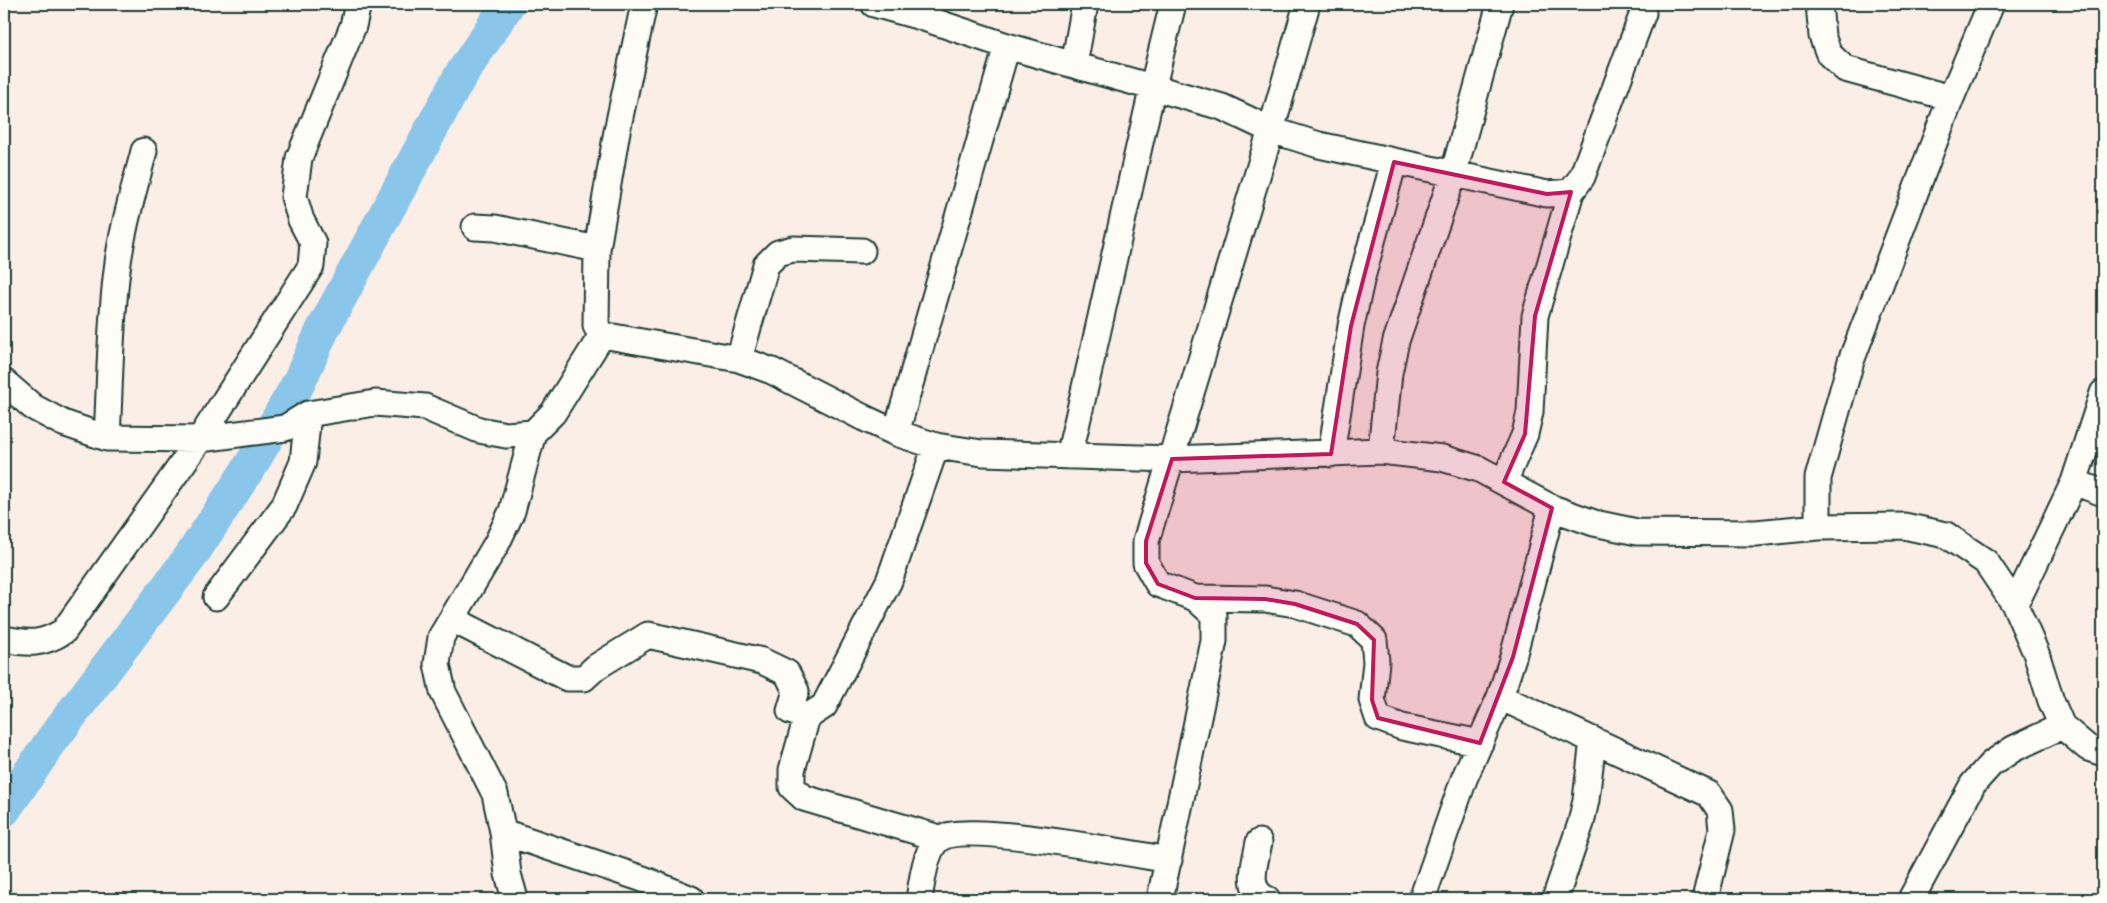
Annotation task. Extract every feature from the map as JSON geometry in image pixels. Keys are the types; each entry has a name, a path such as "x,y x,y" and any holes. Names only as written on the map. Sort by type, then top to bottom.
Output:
{"street":[{"path":"4,639 25,643 48,641 64,631 211,437 312,266 313,243 301,220 294,197 299,158 354,26 358,4"},
{"path":"644,4 617,131 596,249 596,326 602,335 739,359 772,371 896,433 936,446 982,452 1172,459 1382,452 1442,458 1479,469 1552,508 1594,523 1637,532 1756,533 1818,527 1904,526 1946,535 1986,562 2015,604 2036,654 2051,701 2062,726 2088,748 2103,753"},
{"path":"874,4 921,17 1006,46 1222,107 1271,130 1319,145 1547,194 1571,192"},
{"path":"1074,66 1085,4"},
{"path":"1069,456 1172,4"},
{"path":"1307,4 1271,130 1146,541 1146,562 1158,584 1195,598 1265,599 1294,604 1357,624 1374,640 1376,662 1372,700 1378,718 1402,727 1480,743"},
{"path":"1382,452 1389,373 1396,341 1453,175 1500,4"},
{"path":"1819,4 1822,36 1829,54 1845,69 1951,98"},
{"path":"1818,527 1818,478 1851,360 1951,98 1991,4"},
{"path":"1504,482 1525,434 1530,412 1535,316 1571,192 1582,177 1643,13"},
{"path":"896,433 1006,46"},
{"path":"108,438 113,309 117,270 122,239 144,150"},
{"path":"1331,454 1351,326 1361,281 1394,162"},
{"path":"475,226 495,228 596,249"},
{"path":"739,359 766,265 778,253 793,249 862,251"},
{"path":"516,899 508,874 503,832 495,794 443,692 437,664 441,637 497,543 512,511 533,433 552,413 602,335"},
{"path":"4,382 33,407 64,423 108,438 211,437 285,428 308,414 375,402 425,407 479,430 506,436 533,433"},
{"path":"2015,604 2074,482 2103,393"},
{"path":"216,597 284,506 303,462 308,414"},
{"path":"936,446 889,581 824,706 808,717 792,770 792,787 804,798 939,838 956,833 1063,841 1169,860"},
{"path":"2074,482 2103,493"},
{"path":"1422,899 1464,780 1500,696 1513,657 1552,508"},
{"path":"1160,899 1214,641 1214,615 1195,598"},
{"path":"452,619 567,678 584,678 596,667 648,635 762,661 787,673 796,691 790,711 808,717"},
{"path":"1500,696 1710,794 1720,810 1722,830 1705,899"},
{"path":"1911,899 1973,784 1991,764 2013,749 2062,726"},
{"path":"1555,899 1581,823 1586,800 1593,740"},
{"path":"503,832 644,879 691,899"},
{"path":"919,899 929,852 939,838"},
{"path":"1259,842 1252,882 1260,896 1267,899"}],"highlighted area":[{"path":"1394,162 1547,194 1571,192 1535,316 1525,434 1504,482 1552,508 1513,657 1480,743 1378,718 1372,700 1374,640 1357,624 1295,604 1265,599 1195,598 1158,584 1146,563 1146,541 1172,459 1331,454 1351,326"}],"waterway":[{"path":"4,810 52,740 191,556 254,460 298,384 323,329 459,78 508,4"}]}
